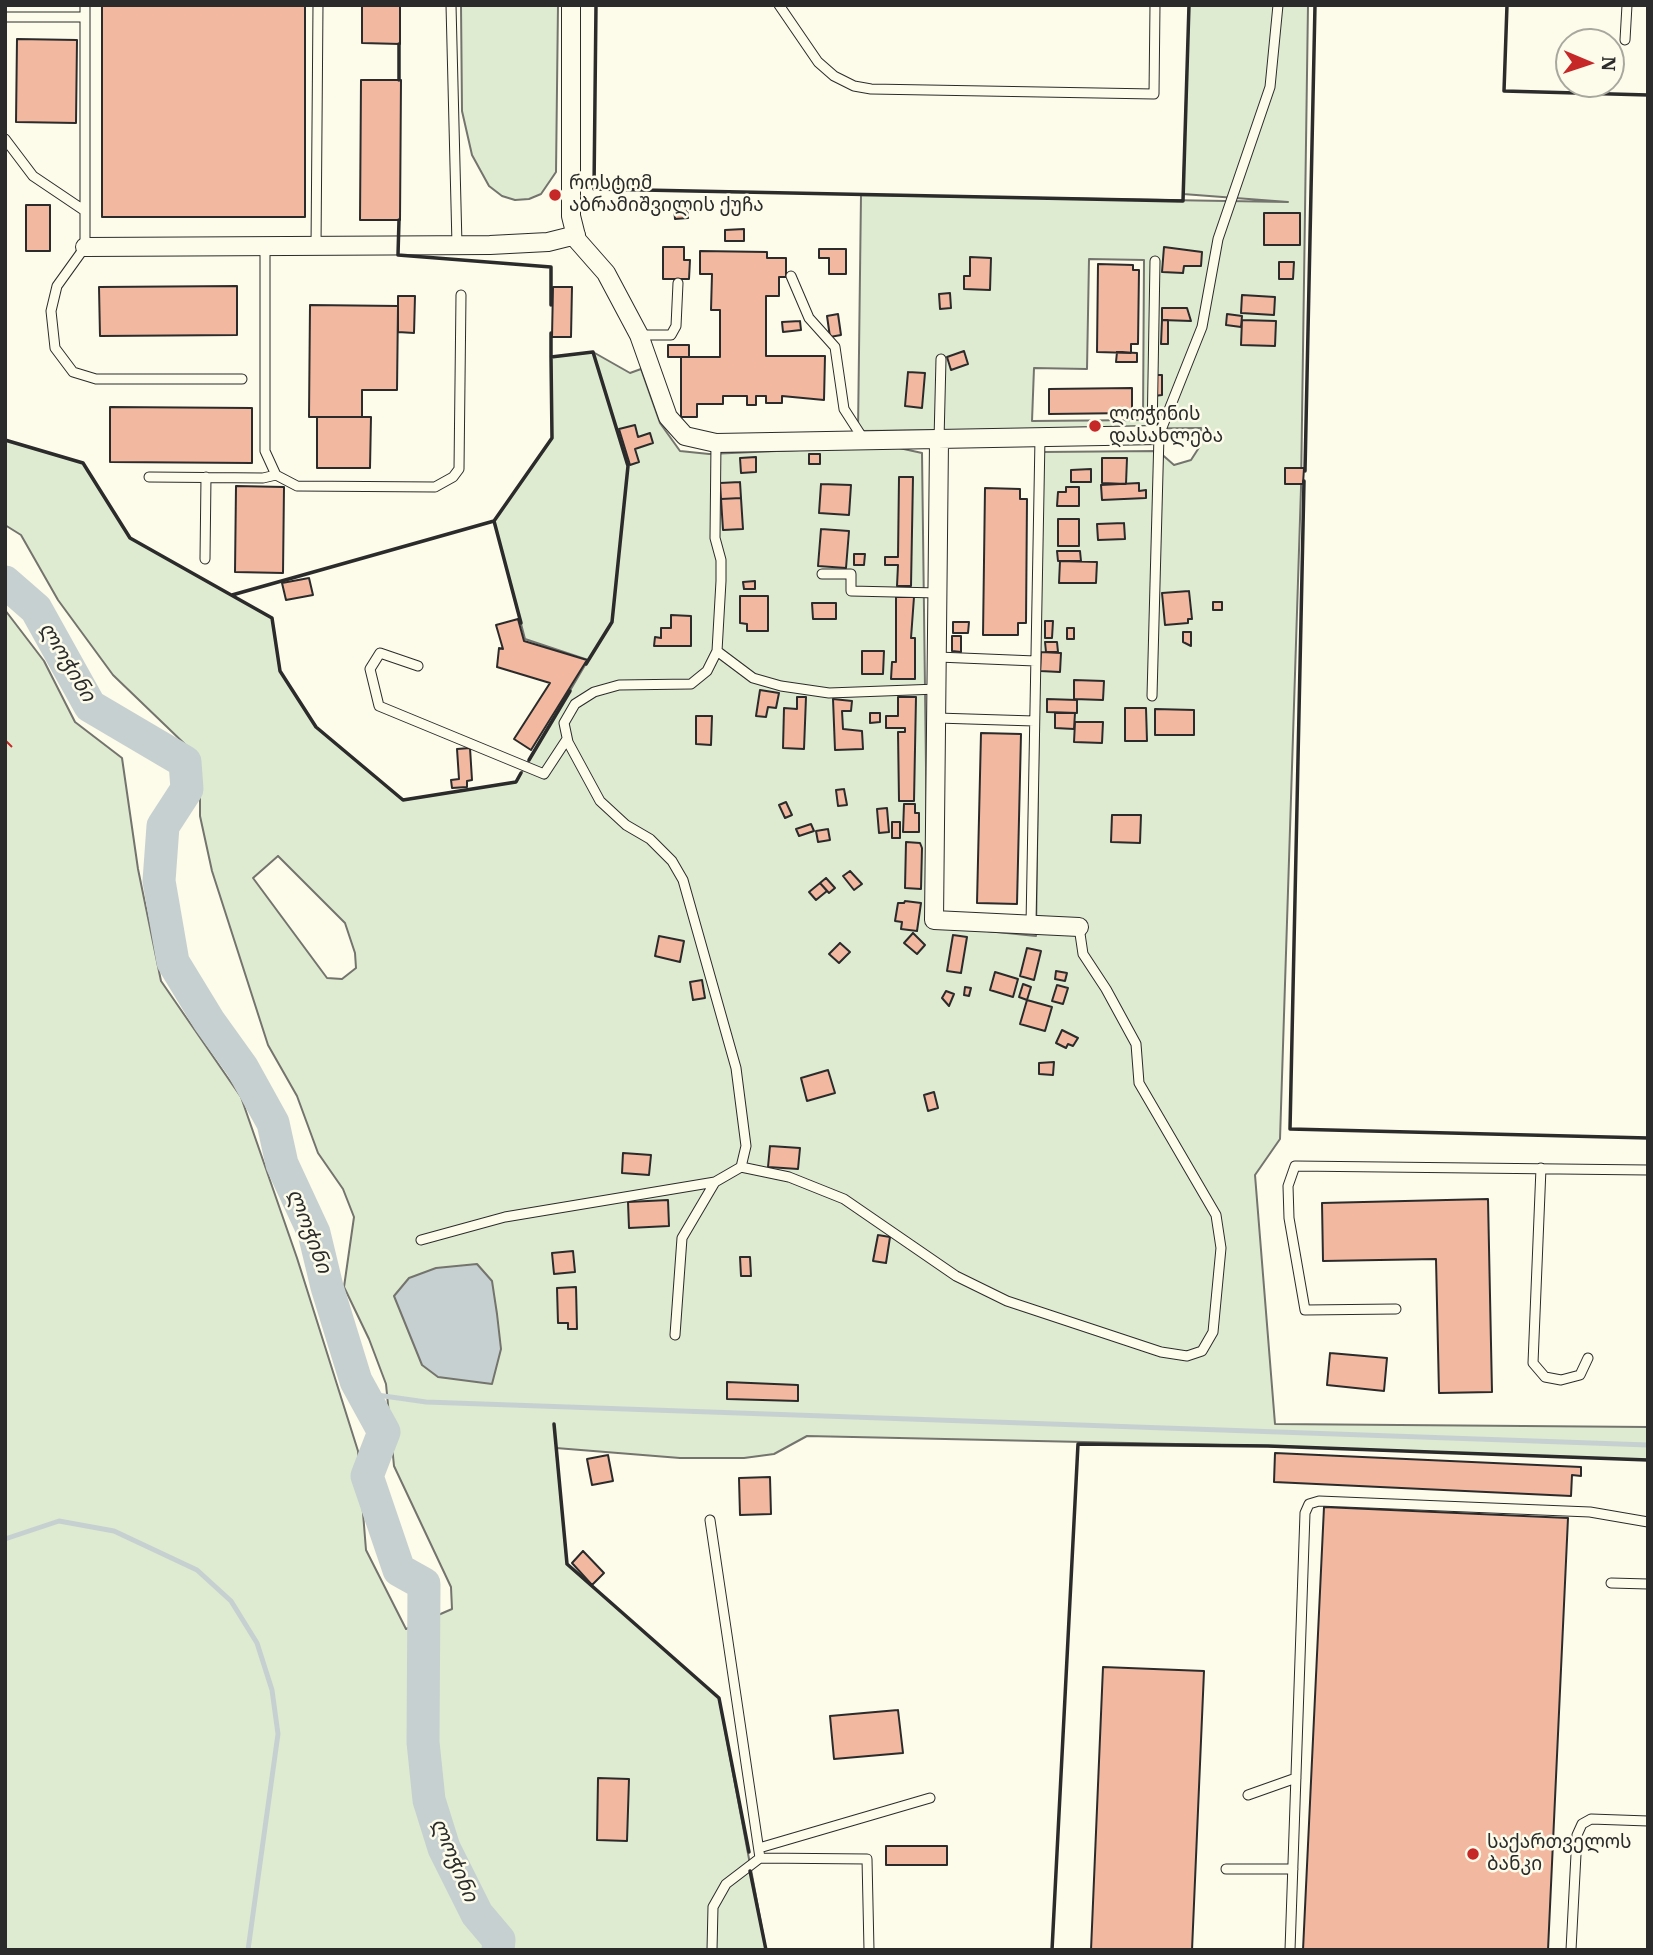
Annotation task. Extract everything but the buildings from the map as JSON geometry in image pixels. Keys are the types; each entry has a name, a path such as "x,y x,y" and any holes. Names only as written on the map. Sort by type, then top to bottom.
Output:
{"street":[{"path":"571,5 571,216 576,234 606,273 639,335 668,417 685,436 716,443 1155,436"},
{"path":"85,247 457,245 548,242 576,234"},
{"path":"939,441 934,920 1079,927"}],"lane":[{"path":"85,5 85,247 57,286 51,311 55,348 73,372 96,379 242,379"},
{"path":"316,246 318,5"},
{"path":"451,5 457,245"},
{"path":"779,5 818,62 834,76 854,86 871,89 1154,94 1155,5"},
{"path":"1155,436 1175,401 1202,327 1218,239 1270,87 1278,5"},
{"path":"1625,40 1627,5"},
{"path":"5,17 85,17"},
{"path":"5,139 33,176 85,211"},
{"path":"265,246 265,451 276,475 297,486 435,487 453,477 459,469 461,295"},
{"path":"1152,696 1155,261"},
{"path":"791,276 809,318 835,347 844,409 865,442"},
{"path":"639,335 671,335 676,327 678,283"},
{"path":"939,441 941,359"},
{"path":"1031,924 1040,438"},
{"path":"716,443 715,538 721,571 717,652 707,671 691,684 619,685 594,692 575,705 564,723 567,739 600,802 626,825 650,839 672,861 683,880 736,1068 746,1146 741,1167"},
{"path":"149,477 263,478 276,475"},
{"path":"205,559 206,477"},
{"path":"822,575 851,574 851,591 938,593"},
{"path":"717,652 753,678 781,687 828,693 938,689"},
{"path":"418,666 380,653 370,669 379,706 544,774 567,739"},
{"path":"938,657 1035,661"},
{"path":"937,718 1034,722"},
{"path":"421,1240 505,1217 715,1182 741,1167 789,1177 844,1199 956,1276 1007,1301 1161,1352 1187,1356 1202,1351 1213,1332 1222,1248 1216,1214 1139,1083 1136,1044 1083,954 1079,927"},
{"path":"1396,1309 1305,1310 1289,1218 1288,1186 1295,1166 1648,1170"},
{"path":"1541,1168 1533,1363 1545,1377 1562,1380 1580,1375 1588,1359"},
{"path":"675,1335 682,1238 715,1182"},
{"path":"1290,1950 1305,1513 1308,1504 1319,1501 1590,1512 1648,1522"},
{"path":"710,1520 759,1853"},
{"path":"1611,1583 1648,1584"},
{"path":"1248,1796 1296,1777"},
{"path":"712,1950 713,1907 726,1884 759,1853 930,1798"},
{"path":"1571,1950 1577,1835 1582,1824 1591,1819 1648,1821"},
{"path":"759,1853 867,1859 869,1950"},
{"path":"1226,1869 1293,1869"}],"green space":[{"path":"461,5 558,5 556,172 541,194 529,199 515,200 502,196 489,186 472,155 462,111"},
{"path":"1189,5 1308,5 1301,488 1280,1139 1255,1175 1275,1424 1648,1427 1648,1460 1268,1446 807,1436 774,1454 744,1458 680,1458 556,1448 567,1564 719,1698 766,1950 5,1950 5,610 44,661 75,722 122,758 138,869 161,981 241,1097 297,1258 358,1451 366,1550 406,1629 452,1609 451,1587 394,1466 386,1384 369,1339 344,1287 354,1217 343,1189 318,1153 297,1096 268,1045 212,871 200,816 200,775 192,751 113,675 58,600 21,535 5,525 5,440 83,463 130,538 272,618 280,671 316,727 403,800 516,782 588,660 525,639 494,521 552,438 551,357 593,352 630,373 641,369 660,423 680,451 709,454 890,446 922,453 928,925 1036,936 1042,452 1158,451 1174,465 1191,460 1200,446 1201,428 858,431 861,195 1288,202 1183,194","holes":["1089,259 1144,260 1143,420 1032,421 1034,368 1087,369","278,856 345,923 355,953 356,968 342,979 327,978 253,878"]}],"shaded area":[{"path":"477,1264 492,1281 497,1314 501,1349 492,1384 438,1377 422,1365 394,1296 409,1278 436,1268"}],"waterway":[{"name":"ლოჭინი","path":"5,582 36,609 90,706 185,762 187,789 163,826 159,881 173,962 209,1021 242,1067 273,1123 282,1164 314,1233 327,1287 356,1381 384,1432 367,1476 399,1570 424,1584 423,1742 429,1800 444,1848 477,1914 499,1940 498,1950"},
{"path":"356,1381 377,1395 426,1402 1648,1445"},
{"path":"5,1539 59,1521 114,1531 197,1570 231,1601 257,1643 272,1690 278,1734 248,1950"}],"wall":[{"path":"596,5 594,189 1183,201 1189,5"},
{"path":"1305,471 1315,5"},
{"path":"1507,5 1504,91 1648,95"},
{"path":"399,44 399,80"},
{"path":"399,220 398,255 551,267 551,305"},
{"path":"551,333 551,357 593,352 628,466 612,622 586,664"},
{"path":"521,623 494,521 552,438 551,357"},
{"path":"5,440 83,463 130,538 272,618 280,671 316,727 403,800 516,782 521,773"},
{"path":"1304,481 1290,1129 1648,1138"},
{"path":"232,595 494,521"},
{"path":"529,760 570,691"},
{"path":"554,1424 567,1564 719,1698 749,1852"},
{"path":"1052,1950 1078,1444 1268,1446 1648,1460"},
{"path":"750,1871 766,1950"}],"power":[{"path":"5,740 12,747"}],"place":[{"name":"როსტომ აბრამიშვილის ქუჩა","path":"555,195"},
{"name":"ლოჭინის დასახლება","path":"1095,426"},
{"name":"საქართველოს ბანკი","path":"1473,1854"}]}
